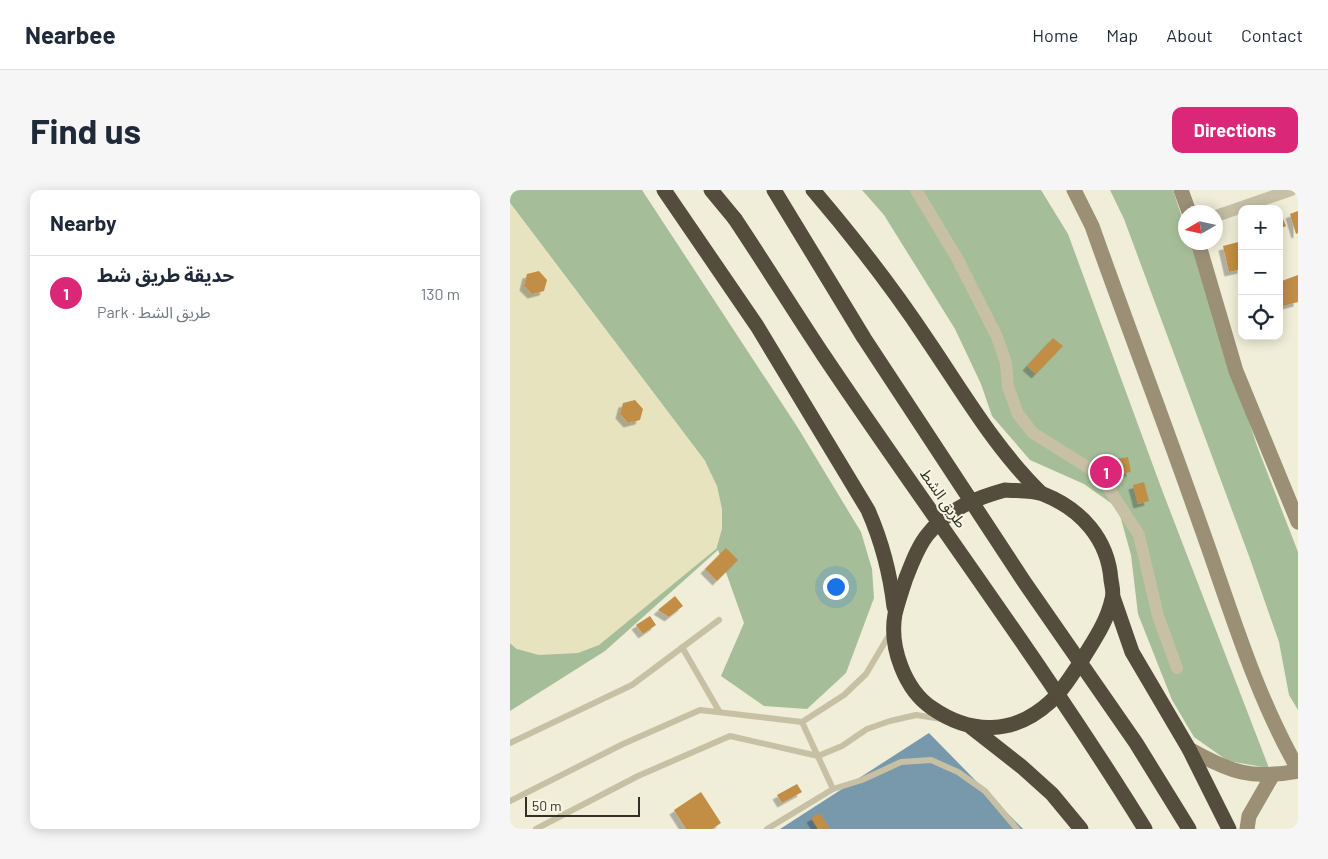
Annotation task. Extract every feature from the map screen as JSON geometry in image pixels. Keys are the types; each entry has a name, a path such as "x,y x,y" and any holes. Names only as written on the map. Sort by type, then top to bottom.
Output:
{"highway":[{"path":"664,190 756,326 868,510 880,538 890,572 897,655 908,681 926,704 950,720 971,728 1022,767 1052,794 1081,829"},
{"name":"طريق الشط","path":"711,190 736,219 824,355 1114,778 1145,829"},
{"name":"طريق الشط","path":"774,190 864,338 1025,583 1136,743 1189,829"},
{"path":"813,190 889,284 976,416 1017,469 1041,493 1072,508 1096,532 1110,563 1113,597 1132,652 1189,749 1229,829"},
{"path":"894,620 912,562 928,534 955,509 979,497 1006,490 1041,493"},
{"path":"971,728 996,728 1022,720 1050,702 1070,678 1101,631 1113,597"}],"main road":[{"path":"1074,190 1092,226 1184,477 1258,689 1279,736 1298,770 1272,776 1244,773 1222,768 1189,749"},
{"path":"1181,190 1186,205"},
{"path":"1200,250 1236,371 1298,521"},
{"path":"1247,829 1249,816 1272,776"}],"street":[{"path":"916,190 957,258 997,337 1006,363 1008,387 1018,414 1033,433 1052,447 1100,475 1138,535 1158,616 1177,668"},
{"path":"1223,214 1291,190"}],"lane":[{"path":"510,743 632,685 719,620"},
{"path":"510,801 623,744 700,710 802,722 844,695 866,674 894,620"},
{"path":"682,647 720,712"},
{"path":"536,829 638,776 730,736 818,756 842,746 866,729 890,721 916,715 950,720"},
{"path":"802,722 833,789"},
{"path":"767,829 833,789 862,780 901,762 931,760 958,772 984,791 1017,829"}],"green space":[{"path":"510,190 642,190 798,428 861,532 872,569 874,598 846,673 807,709 764,706 721,676 744,623 718,550 605,651 510,711 510,643 517,649 716,549 720,536 721,514 720,504 705,461 510,203"},
{"path":"862,190 1041,190 1068,234 1162,490 1269,768 1228,761 1194,737 1172,700 1138,614 1131,555 1118,508 1084,484 1030,460 992,416 981,384 955,329 884,215"},
{"path":"1110,190 1173,190 1178,205 1178,250 1193,250 1257,446 1298,552 1298,710 1289,695 1279,642 1249,556 1124,219"}],"shaded area":[{"path":"510,203 705,461 717,486 722,509 722,529 716,549 599,645 578,653 539,655 517,649 510,643"}],"water":[{"path":"929,733 1023,829 780,829"}],"building":[{"path":"1298,211 1298,233 1296,234 1290,214"},
{"path":"1238,242 1238,270 1229,272 1223,246"},
{"path":"539,271 547,280 544,291 532,294 524,286 527,274"},
{"path":"1298,275 1298,302 1283,306 1283,281"},
{"path":"1053,338 1063,346 1036,374 1027,366"},
{"path":"635,400 643,409 640,420 628,423 620,414 623,403"},
{"path":"1128,457 1131,472 1113,475 1110,460"},
{"path":"1144,482 1149,501 1138,504 1133,485"},
{"path":"726,548 738,560 717,581 705,569"},
{"path":"675,596 683,606 669,617 658,610"},
{"path":"650,616 656,625 643,634 636,625"},
{"path":"797,784 802,792 782,803 777,795"},
{"path":"701,792 721,823 712,829 686,829 674,810"},
{"path":"820,813 830,829 818,829 811,818"}],"place":[{"name":"حديقة طريق شط","path":"1106,472"}]}
